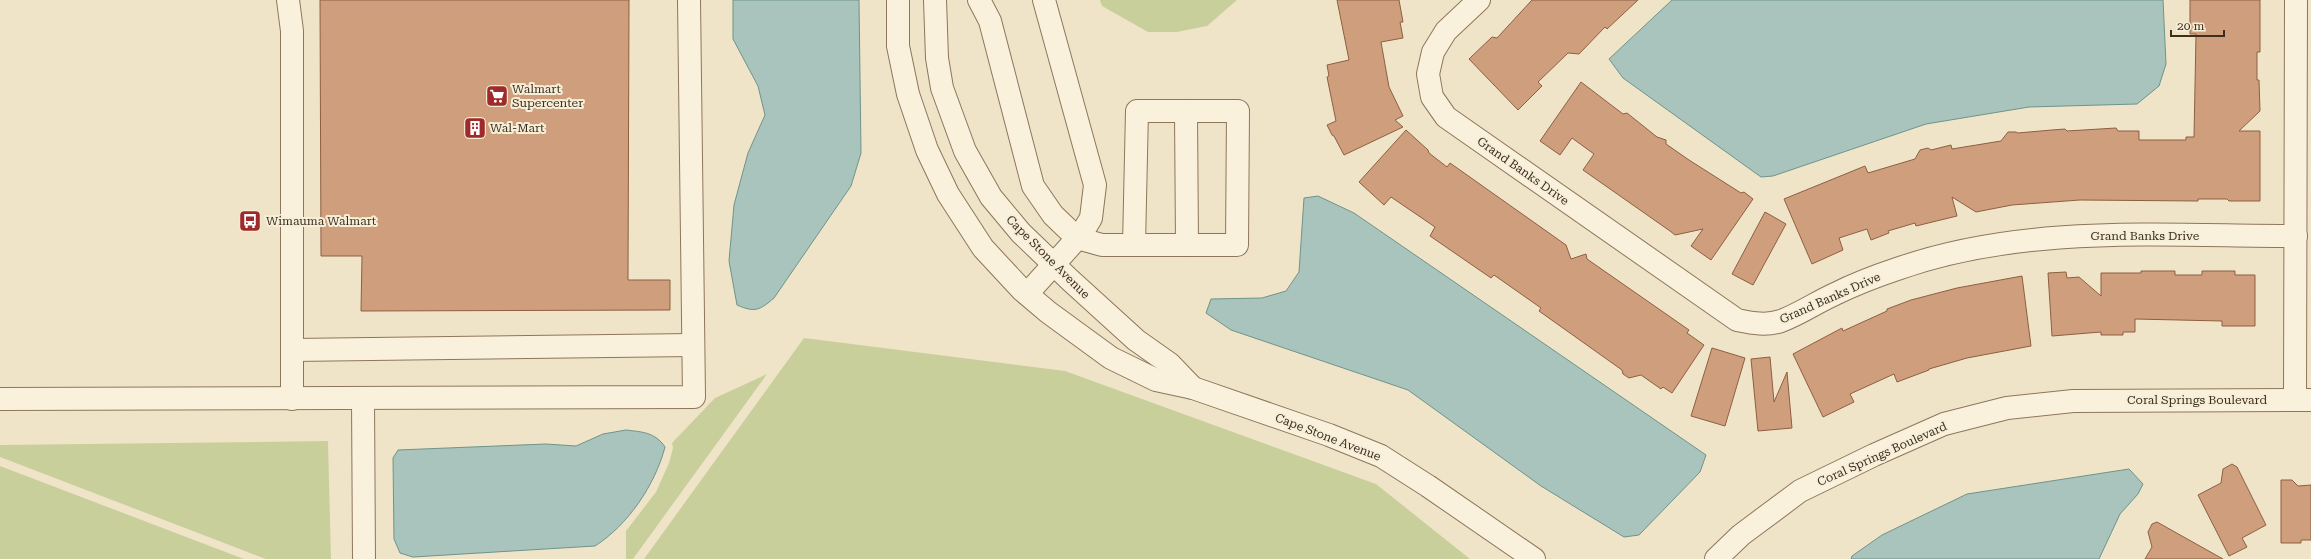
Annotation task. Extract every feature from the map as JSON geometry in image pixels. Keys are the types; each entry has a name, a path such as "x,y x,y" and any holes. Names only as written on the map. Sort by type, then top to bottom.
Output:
{"street":[{"path":"288,0 292,31 292,399"},
{"path":"0,399 694,397 689,0"},
{"name":"Cape Stone Avenue","path":"898,0 898,46 908,94 927,150 948,194 983,248 1027,294 1048,312 1111,358 1156,380 1193,388 1329,435 1382,456 1534,559"},
{"name":"Cape Stone Avenue","path":"935,0 937,58 942,88 965,151 990,197 1021,233 1053,264 1136,340 1170,364 1193,388"},
{"path":"979,0 990,21 1033,186 1053,215 1077,238 1102,245 1134,245 1237,245 1238,111 1137,111 1134,245"},
{"path":"1027,294 1077,238 1091,218 1095,185 1044,0"},
{"path":"2296,0 2296,236 2303,400"},
{"name":"Grand Banks Drive","path":"1472,2 1446,30 1433,52 1428,74 1432,96 1446,117 1736,320 1760,324 1781,321 1836,293 1898,269 1959,252 2035,239 2096,236 2296,236"},
{"path":"1186,111 1187,245"},
{"path":"292,350 693,345"},
{"path":"363,399 364,559"},
{"name":"Coral Springs Boulevard","path":"1716,559 1741,535 1800,492 1874,455 1944,424 2007,408 2074,401 2303,400"}],"green space":[{"path":"1100,0 1237,0 1207,26 1177,32 1148,32 1102,6"},
{"path":"804,338 1065,371 1376,484 1470,559 644,559"},
{"path":"767,374 633,559 626,559 626,531 656,492 669,463 673,448 672,443 715,398"},
{"path":"328,441 331,559 266,559 0,457 0,445"},
{"path":"0,466 244,559 0,559"}],"water":[{"path":"733,0 859,0 861,153 851,186 774,298 761,308 757,309 748,309 737,305 729,261 734,205 748,153 765,115 758,86 733,39"},
{"path":"1672,0 2163,0 2166,64 2159,86 2137,104 2029,107 1926,124 1773,176 1761,177 1623,78 1609,59"},
{"path":"1318,196 1354,213 1706,455 1700,472 1639,535 1624,537 1541,486 1408,390 1231,330 1206,313 1211,299 1262,298 1286,291 1299,272 1304,198"},
{"path":"626,430 648,434 657,438 665,447 654,476 639,503 618,527 595,546 413,557 400,553 394,539 393,458 398,450 546,444 576,446 603,434"},
{"path":"2129,469 2143,484 2138,494 2120,514 2099,559 1851,559 1852,556 1882,535 1967,494"}],"building":[{"name":"Wal-Mart","path":"320,0 629,0 628,280 670,280 670,310 361,311 362,256 321,256"},
{"path":"1337,0 1399,0 1403,22 1400,22 1403,38 1381,42 1389,87 1403,116 1395,120 1403,127 1344,155 1327,125 1336,121 1327,77 1329,76 1327,65 1349,60"},
{"path":"1532,0 1638,0 1607,29 1605,27 1579,54 1568,53 1538,82 1542,86 1518,110 1469,59 1492,37 1497,38"},
{"path":"2190,0 2260,0 2260,52 2257,52 2257,80 2259,80 2260,111 2239,131 2260,131 2260,201 2229,201 2227,199 2198,199 2198,201 2080,200 2012,205 1976,212 1952,197 1957,216 1916,226 1915,223 1888,231 1889,233 1871,240 1867,229 1839,238 1843,250 1812,264 1784,199 1865,166 1868,173 1915,159 1920,150 1928,148 1931,150 1951,145 1952,149 2001,141 2008,132 2018,133 2065,129 2067,131 2116,128 2118,131 2139,131 2139,140 2186,140 2186,137 2194,137 2196,34 2190,34"},
{"path":"1581,82 1623,114 1627,113 1657,137 1666,140 1666,144 1689,160 1741,193 1744,192 1753,199 1711,260 1691,246 1703,229 1675,235 1583,170 1594,154 1572,138 1560,155 1540,141"},
{"path":"1406,130 1428,150 1429,153 1447,167 1450,163 1566,245 1571,259 1586,254 1587,259 1689,330 1687,333 1704,345 1672,393 1663,387 1661,389 1641,375 1629,378 1623,374 1622,370 1539,311 1541,308 1494,275 1491,278 1430,236 1435,227 1391,197 1384,205 1359,182"},
{"path":"1765,212 1786,224 1753,285 1732,274"},
{"path":"2141,271 2175,271 2175,275 2202,275 2202,271 2235,271 2235,275 2255,275 2255,326 2222,326 2222,321 2135,319 2135,332 2123,332 2123,335 2101,335 2101,332 2052,336 2048,273 2066,272 2067,278 2079,277 2101,296 2101,273 2141,273"},
{"path":"2022,276 2031,346 1967,358 1929,369 1897,382 1894,374 1850,394 1854,402 1823,417 1793,354 1842,328 1843,331 1887,311 1887,309 1911,300 1957,288"},
{"path":"1712,348 1745,358 1725,426 1691,416"},
{"path":"1770,357 1774,402 1787,372 1792,428 1758,431 1751,359"},
{"path":"2232,464 2237,467 2266,525 2242,538 2247,547 2229,556 2198,495 2221,483 2223,469"},
{"path":"2281,480 2292,480 2298,486 2311,485 2311,540 2301,540 2301,543 2281,543"},
{"path":"2157,522 2223,559 2145,559 2152,547 2148,532 2152,524"}],"place":[{"name":"Walmart Supercenter","path":"497,96"},
{"name":"Wal-Mart","path":"475,128"},
{"name":"Wimauma Walmart","path":"250,221"}]}
